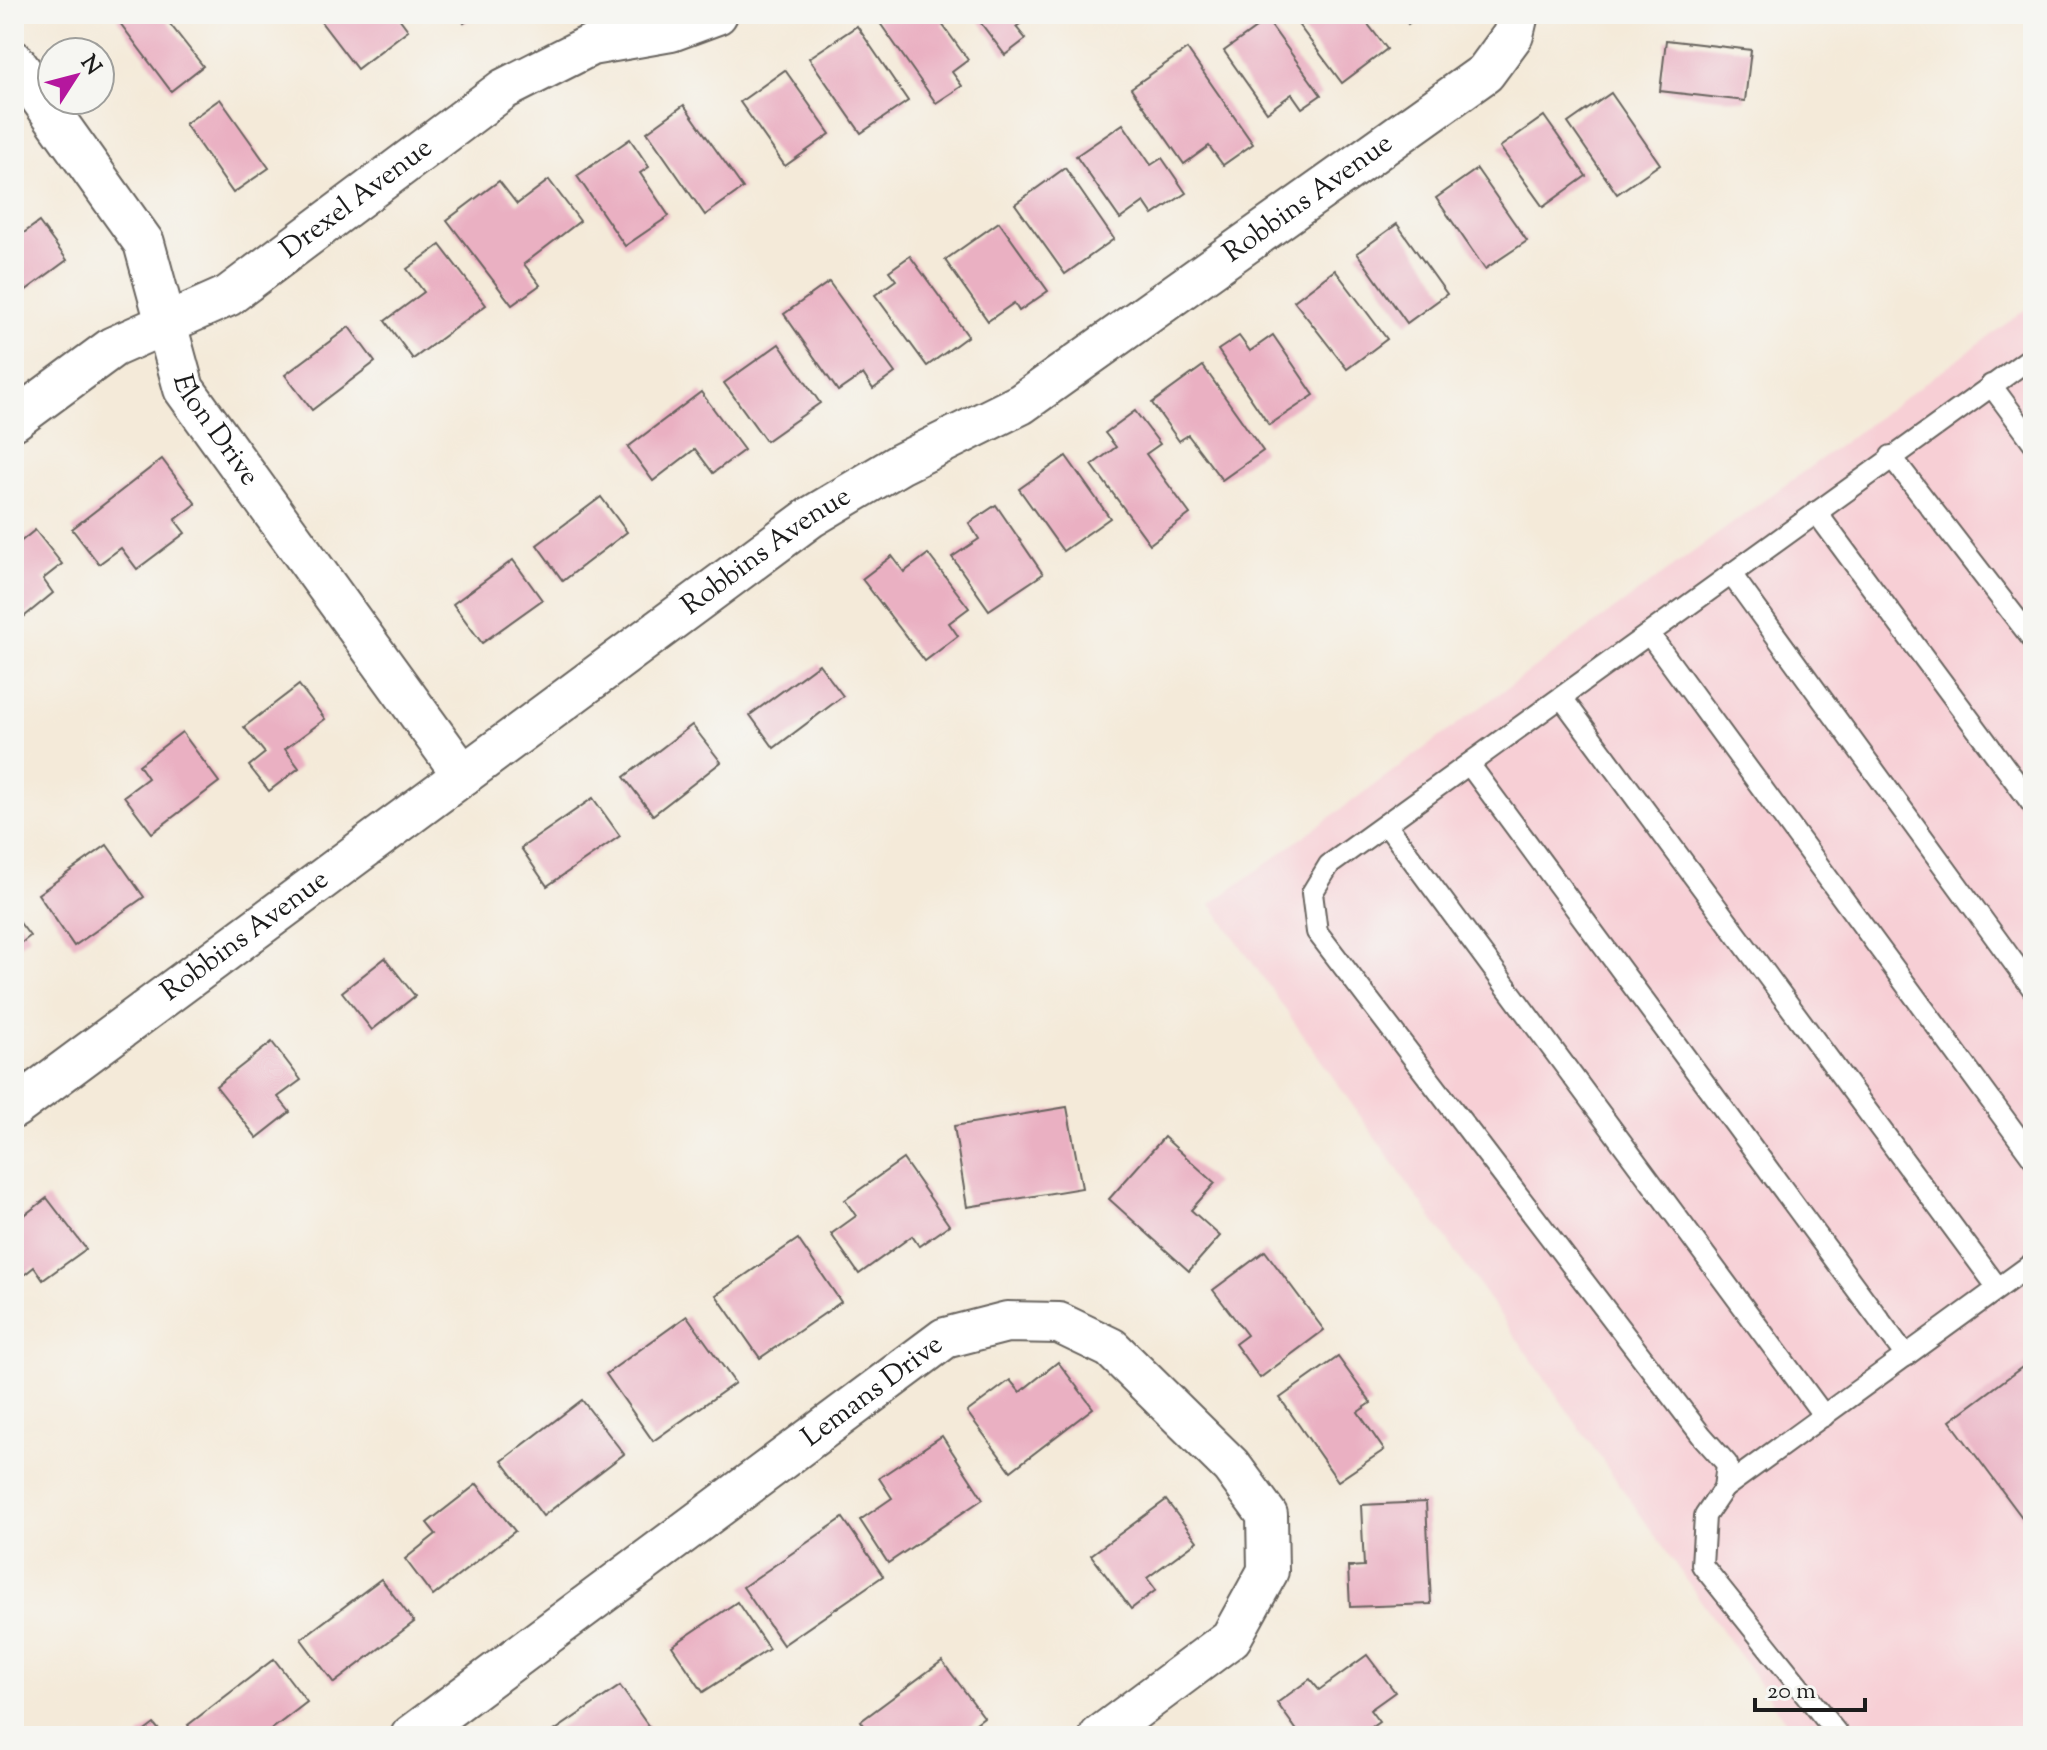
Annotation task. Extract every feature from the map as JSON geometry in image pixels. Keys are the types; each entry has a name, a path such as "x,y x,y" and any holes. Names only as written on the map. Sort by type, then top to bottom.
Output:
{"street":[{"name":"Drexel Avenue","path":"14,420 113,347 228,296 504,89 591,45 671,31 717,14"},
{"name":"Robbins Avenue","path":"14,1108 811,517 900,464 1021,404 1485,73 1513,35 1518,14"},
{"name":"Elon Drive","path":"14,61 144,243 184,389 463,775"},
{"name":"Lemans Drive","path":"411,1736 945,1338 1007,1322 1059,1323 1111,1348 1231,1466 1267,1515 1268,1571 1231,1638 1100,1736"}],"lane":[{"path":"1724,1488 1727,1464 1702,1436 1317,932 1312,893 1329,865 2033,356"},
{"path":"1991,385 2033,442"},
{"path":"1891,456 2033,640"},
{"path":"1816,512 2033,805"},
{"path":"1731,574 2033,989"},
{"path":"1649,634 2033,1158"},
{"path":"1562,698 1998,1288"},
{"path":"1469,764 1906,1356"},
{"path":"1386,824 1824,1416"},
{"path":"1839,1736 1702,1565 1705,1516 1724,1488 2033,1263"}],"shaded area":[{"path":"2033,304 2033,1736 1796,1736 1211,904"}],"building":[{"path":"124,14 162,14 203,66 171,91 117,19"},
{"path":"315,14 396,14 408,30 357,69"},
{"path":"458,14 477,14 464,23"},
{"path":"955,14 942,24 968,60 952,72 962,86 936,103 875,16"},
{"path":"974,14 1033,14 1016,27 1026,39 1005,55"},
{"path":"1309,14 1360,14 1387,49 1342,83 1297,23"},
{"path":"1401,14 1420,14 1408,24"},
{"path":"1267,20 1321,95 1302,108 1292,94 1267,112 1224,51"},
{"path":"857,26 908,101 861,133 809,58"},
{"path":"1666,40 1751,50 1745,101 1660,91"},
{"path":"1187,49 1253,144 1223,165 1209,146 1184,164 1131,88"},
{"path":"785,70 830,134 785,166 740,102"},
{"path":"1611,93 1660,164 1617,194 1568,123"},
{"path":"220,99 269,168 233,193 185,124"},
{"path":"684,105 743,188 705,215 647,132"},
{"path":"1544,116 1586,176 1543,207 1500,147"},
{"path":"1123,124 1151,165 1162,158 1186,193 1153,215 1144,202 1120,219 1076,156"},
{"path":"630,139 649,167 640,173 669,216 625,246 577,176"},
{"path":"1065,168 1114,239 1065,274 1015,204"},
{"path":"1477,169 1527,241 1485,269 1436,198"},
{"path":"549,180 580,221 524,264 540,285 512,305 447,220 499,181 517,204"},
{"path":"39,222 67,260 14,299 14,240"},
{"path":"999,222 1048,291 1019,311 1014,303 988,321 945,260"},
{"path":"1397,224 1447,294 1407,323 1357,253"},
{"path":"440,245 486,305 413,359 385,321 424,292 407,269"},
{"path":"910,256 968,336 927,366 875,295 896,280 889,271"},
{"path":"1335,270 1387,339 1347,369 1294,301"},
{"path":"829,282 895,373 873,389 863,374 838,391 784,314"},
{"path":"349,327 375,362 312,410 285,375"},
{"path":"1273,335 1314,395 1269,425 1218,350 1239,336 1250,351"},
{"path":"779,344 820,403 766,441 724,383"},
{"path":"1203,366 1263,451 1222,480 1188,435 1179,441 1152,403"},
{"path":"701,392 744,450 713,473 695,449 653,481 628,447"},
{"path":"1135,411 1160,444 1146,454 1190,514 1150,544 1092,465 1116,447 1105,433"},
{"path":"1066,456 1110,518 1063,551 1019,489"},
{"path":"162,459 196,504 175,520 185,533 137,569 121,548 99,564 72,529"},
{"path":"601,497 627,532 563,581 537,545"},
{"path":"996,505 1043,574 989,610 952,557 979,539 969,523"},
{"path":"35,530 62,564 43,579 53,593 14,625 14,547"},
{"path":"928,554 969,608 949,623 958,636 925,661 862,579 892,556 904,572"},
{"path":"513,560 542,600 482,643 453,604"},
{"path":"819,664 843,696 774,748 750,715"},
{"path":"299,685 325,719 285,749 299,768 269,791 249,766 265,753 244,727"},
{"path":"692,725 721,762 653,815 624,777"},
{"path":"182,732 219,782 152,833 124,796 148,778 139,765"},
{"path":"593,798 620,836 547,886 521,848"},
{"path":"107,845 144,897 74,946 38,894"},
{"path":"14,915 30,936 14,949"},
{"path":"385,958 415,996 372,1030 342,992"},
{"path":"272,1042 301,1080 278,1097 290,1112 257,1138 216,1086"},
{"path":"1067,1107 1082,1188 967,1207 954,1126"},
{"path":"1164,1137 1215,1183 1191,1210 1220,1236 1189,1271 1109,1199"},
{"path":"903,1159 949,1225 919,1246 912,1236 859,1274 831,1234 856,1216 845,1200"},
{"path":"47,1198 86,1249 43,1280 34,1267 14,1283 14,1223"},
{"path":"798,1239 841,1302 760,1358 716,1295"},
{"path":"1265,1251 1324,1330 1260,1378 1235,1344 1247,1335 1213,1290"},
{"path":"687,1316 735,1383 653,1441 606,1374"},
{"path":"1338,1357 1371,1403 1358,1412 1384,1450 1338,1481 1280,1398"},
{"path":"2033,1359 2033,1532 1950,1421"},
{"path":"1058,1362 1093,1408 1011,1471 967,1412 1010,1380 1020,1392"},
{"path":"582,1400 624,1454 543,1516 502,1461"},
{"path":"942,1436 983,1499 888,1563 860,1520 892,1498 879,1478"},
{"path":"477,1484 515,1531 433,1596 405,1559 436,1534 427,1523"},
{"path":"1166,1500 1197,1541 1147,1578 1156,1590 1131,1609 1091,1555"},
{"path":"1426,1502 1431,1604 1350,1607 1348,1567 1364,1566 1361,1505"},
{"path":"843,1518 883,1576 783,1645 743,1587"},
{"path":"381,1579 414,1622 334,1683 301,1639"},
{"path":"737,1602 769,1649 703,1692 672,1646"},
{"path":"1367,1655 1395,1692 1370,1710 1379,1722 1359,1736 1301,1736 1277,1703 1310,1679 1319,1690"},
{"path":"274,1659 307,1702 263,1736 196,1736 188,1725"},
{"path":"942,1661 984,1717 959,1736 872,1736 861,1721"},
{"path":"620,1686 654,1734 547,1736"},
{"path":"154,1724 164,1736 138,1736"}]}
